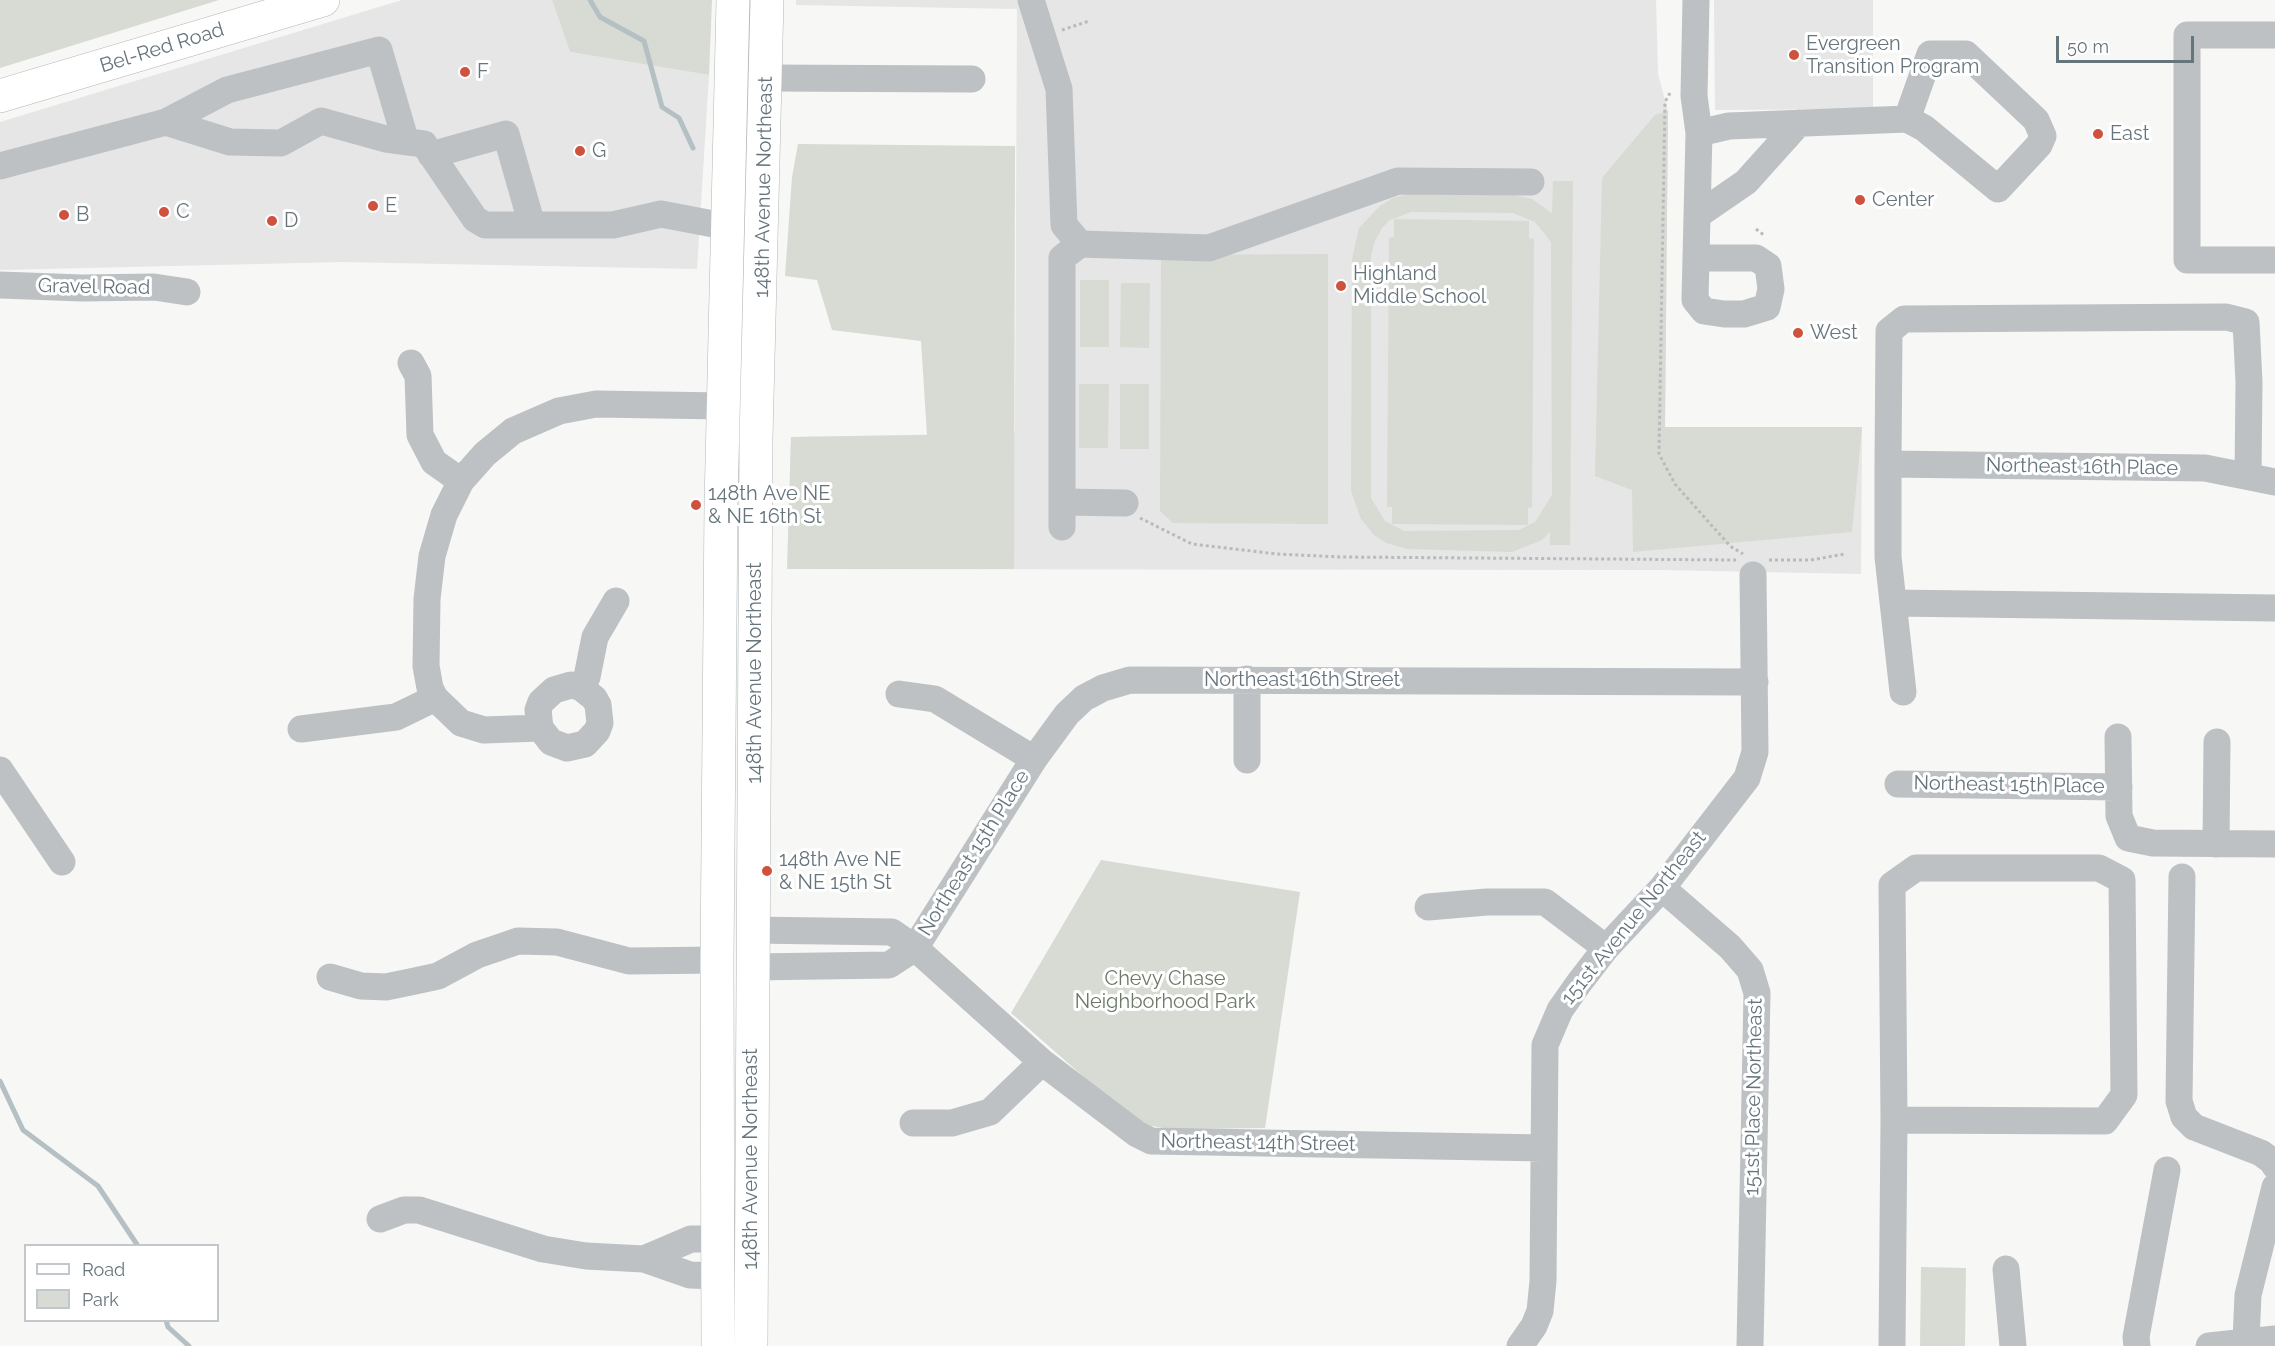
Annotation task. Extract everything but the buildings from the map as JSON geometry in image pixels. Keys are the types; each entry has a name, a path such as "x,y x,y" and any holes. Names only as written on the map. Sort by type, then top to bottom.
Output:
{"main road":[{"name":"Bel-Red Road","path":"0,96 323,0"},
{"name":"148th Avenue Northeast","path":"718,1346 717,960 723,406 733,0"},
{"name":"148th Avenue Northeast","path":"751,1346 756,439 767,78 767,0"},
{"path":"724,370 738,371 749,378 756,439"},
{"path":"718,1159 723,1152 730,1150 739,1160 751,1244"}],"street":[{"path":"1031,0 1059,89 1064,225 1080,244"},
{"path":"1696,0 1694,96 1699,133 1696,258"},
{"path":"2275,35 2187,35 2187,260 2275,260"},
{"path":"0,166 166,122 227,90 379,50 406,142"},
{"path":"1699,133 1729,126 1907,119 1924,128 1998,189 2032,153 2043,136 2036,120 1966,54 1930,54 1907,119"},
{"path":"767,78 972,79"},
{"path":"166,122 230,142 280,143 321,121 406,142 424,144 475,219 485,225 613,225 661,214 729,227"},
{"path":"1698,215 1746,182 1799,123"},
{"path":"431,155 506,134 532,225"},
{"path":"1125,503 1062,515 1062,258 1080,244 1209,248 1398,181 1531,182"},
{"name":"Gravel Road","path":"0,285 82,288 154,287 187,292"},
{"path":"1903,692 1888,558 1888,464 1889,331 1904,319 2226,318 2246,322 2249,382 2247,476"},
{"path":"411,363 418,376 420,435 434,462 461,481"},
{"path":"540,728 519,730 472,728 452,717 435,698 426,666 427,598 432,556 444,515 461,481 485,454 513,431 559,411 596,405 723,406"},
{"name":"Northeast 16th Place","path":"1888,464 2205,468 2275,482"},
{"name":"151st Avenue Northeast","path":"1523,1343 1540,1311 1543,1281 1545,1045 1560,1010 1606,948 1662,888 1747,778 1755,752 1753,568"},
{"path":"581,688 587,676 595,637 616,601"},
{"path":"1894,603 2275,608"},
{"path":"1247,679 1247,760"},
{"name":"Northeast 16th Street","path":"1034,759 1067,714 1084,698 1103,688 1130,680 1755,682"},
{"path":"562,686 581,688 594,698 600,714 600,723 592,738 585,744 567,748 551,742 540,728 538,711 547,695 562,686"},
{"path":"900,694 935,699 1034,759"},
{"path":"301,729 396,717 435,698"},
{"path":"2118,737 2119,816 2128,838 2153,843 2275,844"},
{"path":"2216,844 2217,742"},
{"name":"Northeast 15th Place","path":"915,948 1034,759"},
{"path":"0,770 62,862"},
{"name":"Northeast 15th Place","path":"1898,784 2119,787"},
{"path":"1892,1346 1894,1120 1892,885 1916,868 2099,868 2122,880 2124,1095 2106,1121 1894,1120"},
{"path":"2182,877 2179,1101 2184,1117 2194,1127 2261,1154 2272,1161 2275,1166"},
{"name":"151st Place Northeast","path":"1662,888 1730,947 1750,970 1757,993 1750,1346"},
{"path":"1428,907 1486,902 1545,902 1606,948"},
{"name":"Northeast 14th Street","path":"752,930 892,932 915,948 1042,1062 1137,1134 1151,1141 1544,1148"},
{"path":"330,977 361,986 386,987 438,976 477,955 518,941 557,942 629,961 717,960"},
{"path":"752,966 889,965 915,948"},
{"path":"913,1123 952,1123 990,1112 1042,1062"},
{"path":"2137,1346 2136,1337 2167,1170"},
{"path":"2246,1340 2248,1295 2275,1187"},
{"path":"380,1220 404,1210 419,1210 543,1249 586,1256 644,1259 690,1275 717,1276"},
{"path":"644,1259 691,1239 718,1239"},
{"path":"2006,1269 2013,1346"},
{"path":"2209,1346 2246,1340 2275,1339"}],"path":[{"path":"1671,92 1665,102 1659,454 1675,484 1730,546 1753,568"},
{"path":"1125,503 1129,512 1192,544 1276,554 1341,558 1753,568 1845,554"}],"shaded area":[{"path":"402,0 552,0 570,52 709,75 697,269 343,262 0,270 0,122"},
{"name":"Highland Middle School","path":"796,0 1656,0 1658,74 1668,111 1665,427 1862,427 1861,574 1661,570 788,569 791,437 1015,433 1017,9 796,5"},
{"name":"Evergreen Transition Program","path":"1714,0 1873,0 1873,109 1715,110"}],"green space":[{"path":"0,0 219,0 0,68"},
{"path":"552,0 712,0 709,75 570,52"},
{"path":"1668,111 1665,427 1862,427 1852,532 1633,552 1632,490 1595,476 1602,178 1655,115"},
{"path":"798,144 1015,146 1014,569 787,569 791,437 927,435 921,341 832,330 817,280 785,276 792,177"},
{"path":"1553,181 1573,181 1570,545 1550,545 1550,532 1542,540 1512,552 1408,549 1386,543 1374,535 1361,519 1351,491 1352,259 1359,228 1380,206 1393,198 1409,194 1510,194 1532,199 1552,213","holes":["1411,212 1513,213 1535,222 1551,242 1552,495 1535,522 1519,530 1404,531 1385,521 1371,498 1371,256 1375,241 1382,228 1390,220"]},
{"path":"1394,219 1529,221 1529,238 1534,239 1532,507 1528,508 1528,525 1392,524 1392,507 1387,507 1389,238 1394,237"},
{"path":"1328,254 1328,524 1173,523 1160,511 1161,255"},
{"path":"1080,280 1109,280 1109,347 1080,347"},
{"path":"1121,283 1150,283 1149,348 1120,347"},
{"path":"1079,384 1109,384 1108,448 1079,448"},
{"path":"1120,384 1149,384 1149,449 1120,449"},
{"name":"Chevy Chase Neighborhood Park","path":"1101,860 1300,892 1265,1128 1170,1129 1146,1125 1126,1114 1011,1013"},
{"path":"1921,1267 1966,1268 1965,1346 1920,1346"}],"waterway":[{"path":"590,0 600,17 644,41 662,107 679,118 693,148"},
{"path":"0,1081 23,1130 98,1186 137,1244"},
{"path":"167,1322 168,1327 189,1346"}],"place":[{"name":"Evergreen Transition Program","path":"1794,55"},
{"name":"F","path":"465,72"},
{"name":"East","path":"2098,134"},
{"name":"G","path":"580,151"},
{"name":"Center","path":"1860,200"},
{"name":"E","path":"373,206"},
{"name":"C","path":"164,212"},
{"name":"B","path":"64,215"},
{"name":"D","path":"272,221"},
{"name":"Highland Middle School","path":"1341,286"},
{"name":"West","path":"1798,333"},
{"name":"148th Ave NE & NE 16th St","path":"696,505"},
{"name":"148th Ave NE & NE 15th St","path":"767,871"}]}
